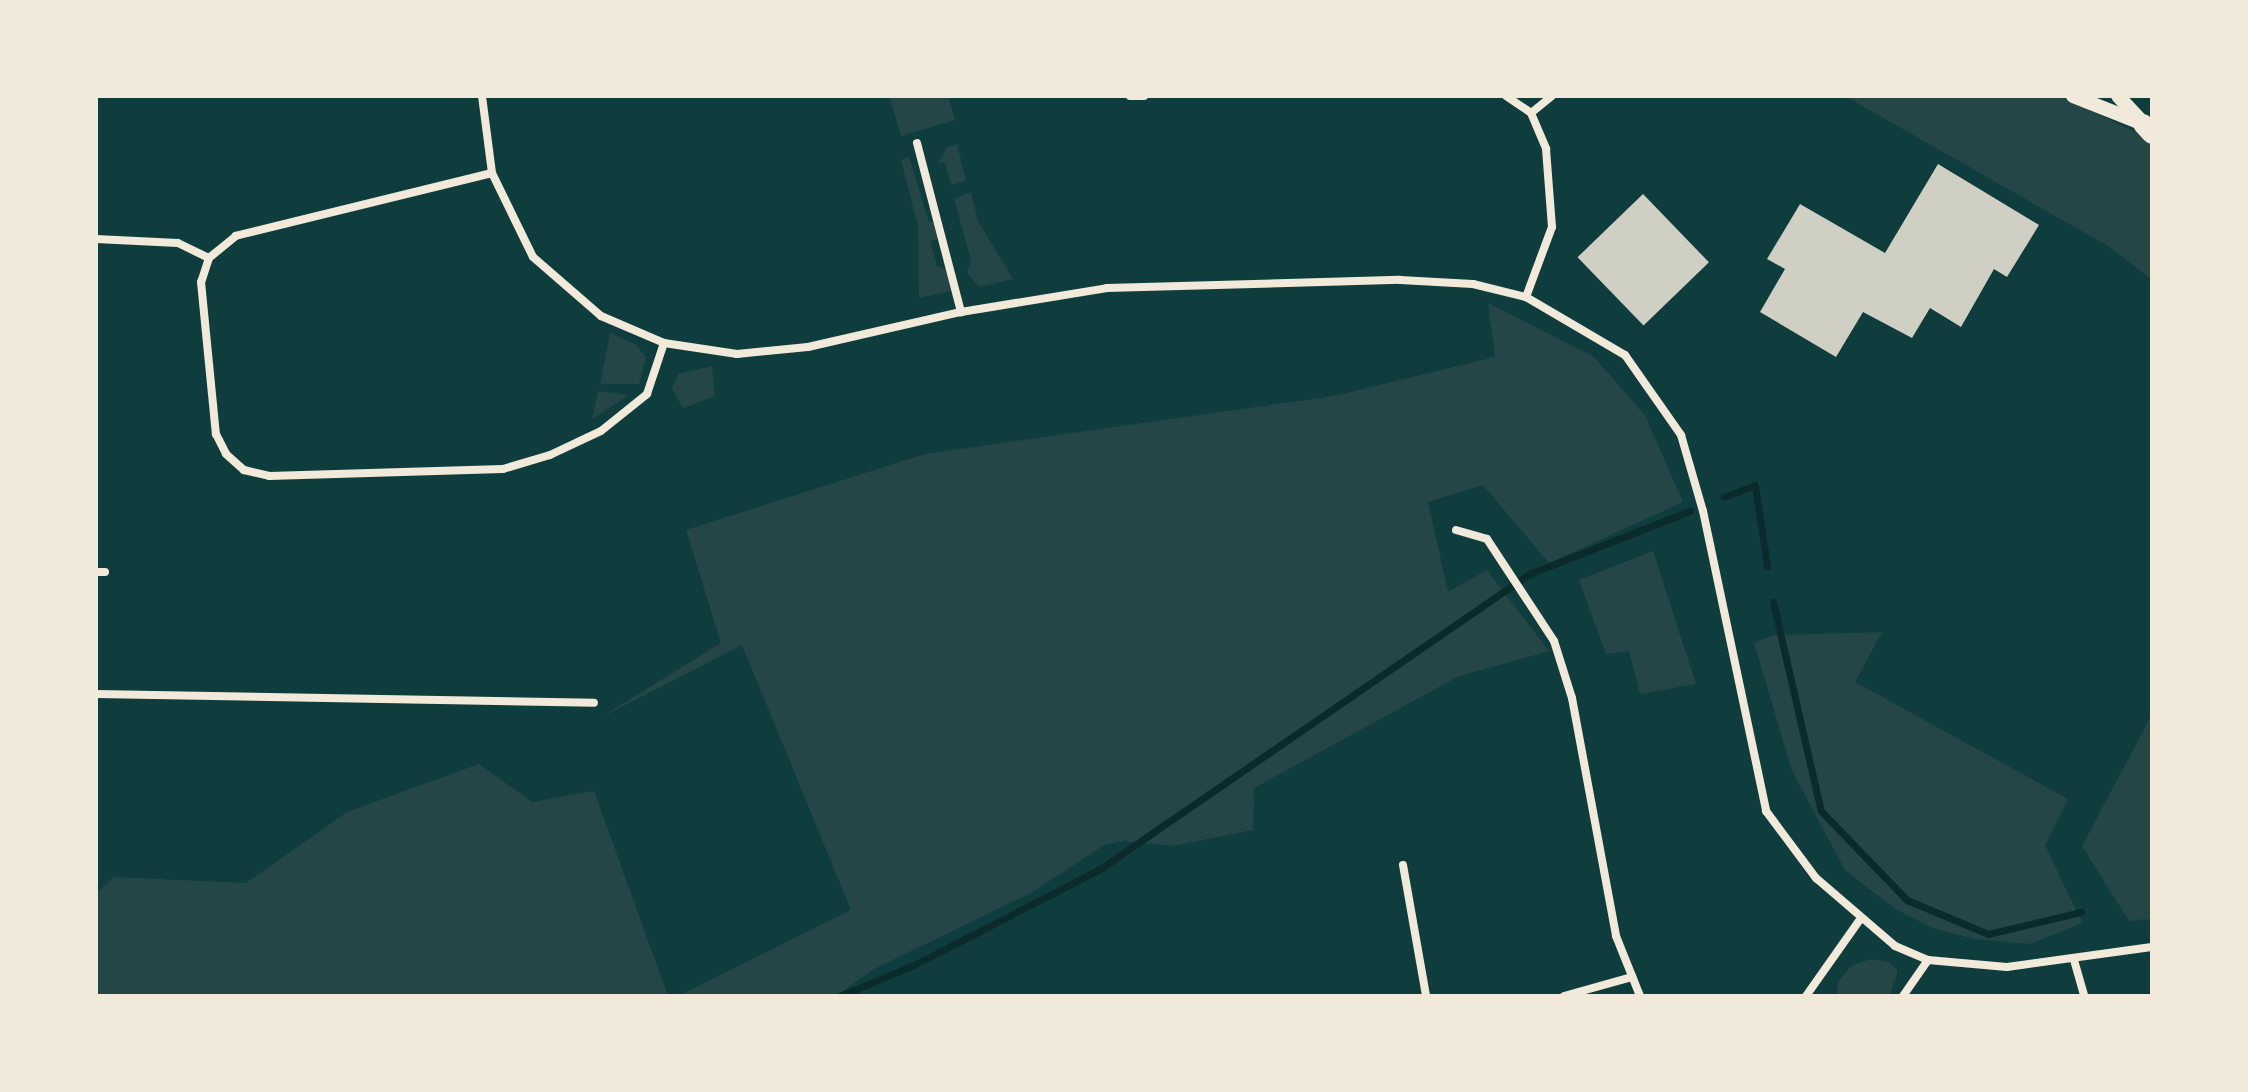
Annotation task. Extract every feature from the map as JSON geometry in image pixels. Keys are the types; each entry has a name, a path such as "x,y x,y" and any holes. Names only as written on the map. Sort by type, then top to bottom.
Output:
{"street":[{"path":"482,96 492,173 533,257 601,316 664,343 737,354 808,347 961,312 1107,288 1400,280 1473,284 1526,297 1625,355 1681,435 1703,511 1766,811 1816,878 1895,946 1928,960 2007,967 2152,947"},
{"path":"1130,96 1144,96"},
{"path":"1506,96 1531,113 1546,149 1552,227 1526,297"},
{"path":"1531,113 1552,96"},
{"path":"2073,96 2149,128"},
{"path":"2118,96 2149,128"},
{"path":"917,143 961,312"},
{"path":"492,173 236,236 209,258 201,282 216,434 226,454 244,470 269,476 503,469 550,455 601,431 647,394 664,343"},
{"path":"96,239 178,243 209,258"},
{"path":"1456,530 1487,539 1554,641 1572,698 1616,936 1640,996"},
{"path":"96,694 594,703"},
{"path":"1403,865 1426,996"},
{"path":"1806,996 1861,918"},
{"path":"1903,996 1928,960"},
{"path":"2074,960 2084,996"},
{"path":"1564,996 1632,977"}],"shaded area":[{"path":"889,96 948,96 955,120 901,136"},
{"path":"1845,96 2061,96 2147,138 2152,143 2152,280 2108,246"},
{"path":"957,144 966,181 951,185 945,162 938,163 947,147"},
{"path":"909,157 929,222 940,221 944,237 930,241 937,266 953,272 955,280 950,291 919,298 918,227 901,160"},
{"path":"971,192 978,221 1013,279 979,287 967,272 971,260 954,199"},
{"path":"1488,303 1594,357 1645,415 1683,502 1549,563 1483,485 1428,502 1448,592 1487,570 1549,651 1459,676 1254,788 1253,830 1173,846 1124,841 1104,845 1031,893 874,969 836,996 678,996 851,910 742,645 598,719 721,643 686,530 925,454 1334,396 1495,357"},
{"path":"610,333 635,344 646,357 639,384 600,384"},
{"path":"712,366 715,396 683,408 672,389 678,374"},
{"path":"598,391 629,395 592,419"},
{"path":"1653,551 1696,684 1640,694 1629,651 1606,654 1579,580"},
{"path":"1882,632 1855,682 2068,799 2045,845 2082,923 2030,944 1975,939 1932,928 1894,908 1845,870 1792,771 1754,643 1774,635"},
{"path":"2152,714 2152,919 2129,921 2082,846"},
{"path":"479,764 532,802 594,791 668,996 96,996 96,893 114,877 246,883 347,812"},
{"path":"1872,959 1889,962 1898,971 1889,996 1838,996 1837,983 1852,965"}],"building":[{"path":"1938,164 2039,225 2007,277 1994,269 1961,327 1930,308 1912,338 1863,312 1836,357 1760,312 1785,269 1767,259 1800,204 1885,253"},
{"path":"1643,194 1709,262 1644,326 1578,257"}],"waterway":[{"path":"1724,497 1755,485 1767,566"},
{"path":"840,996 914,965 1100,869 1529,574 1690,511"},
{"path":"1773,602 1821,811 1907,900 1988,934 2081,912"}]}
